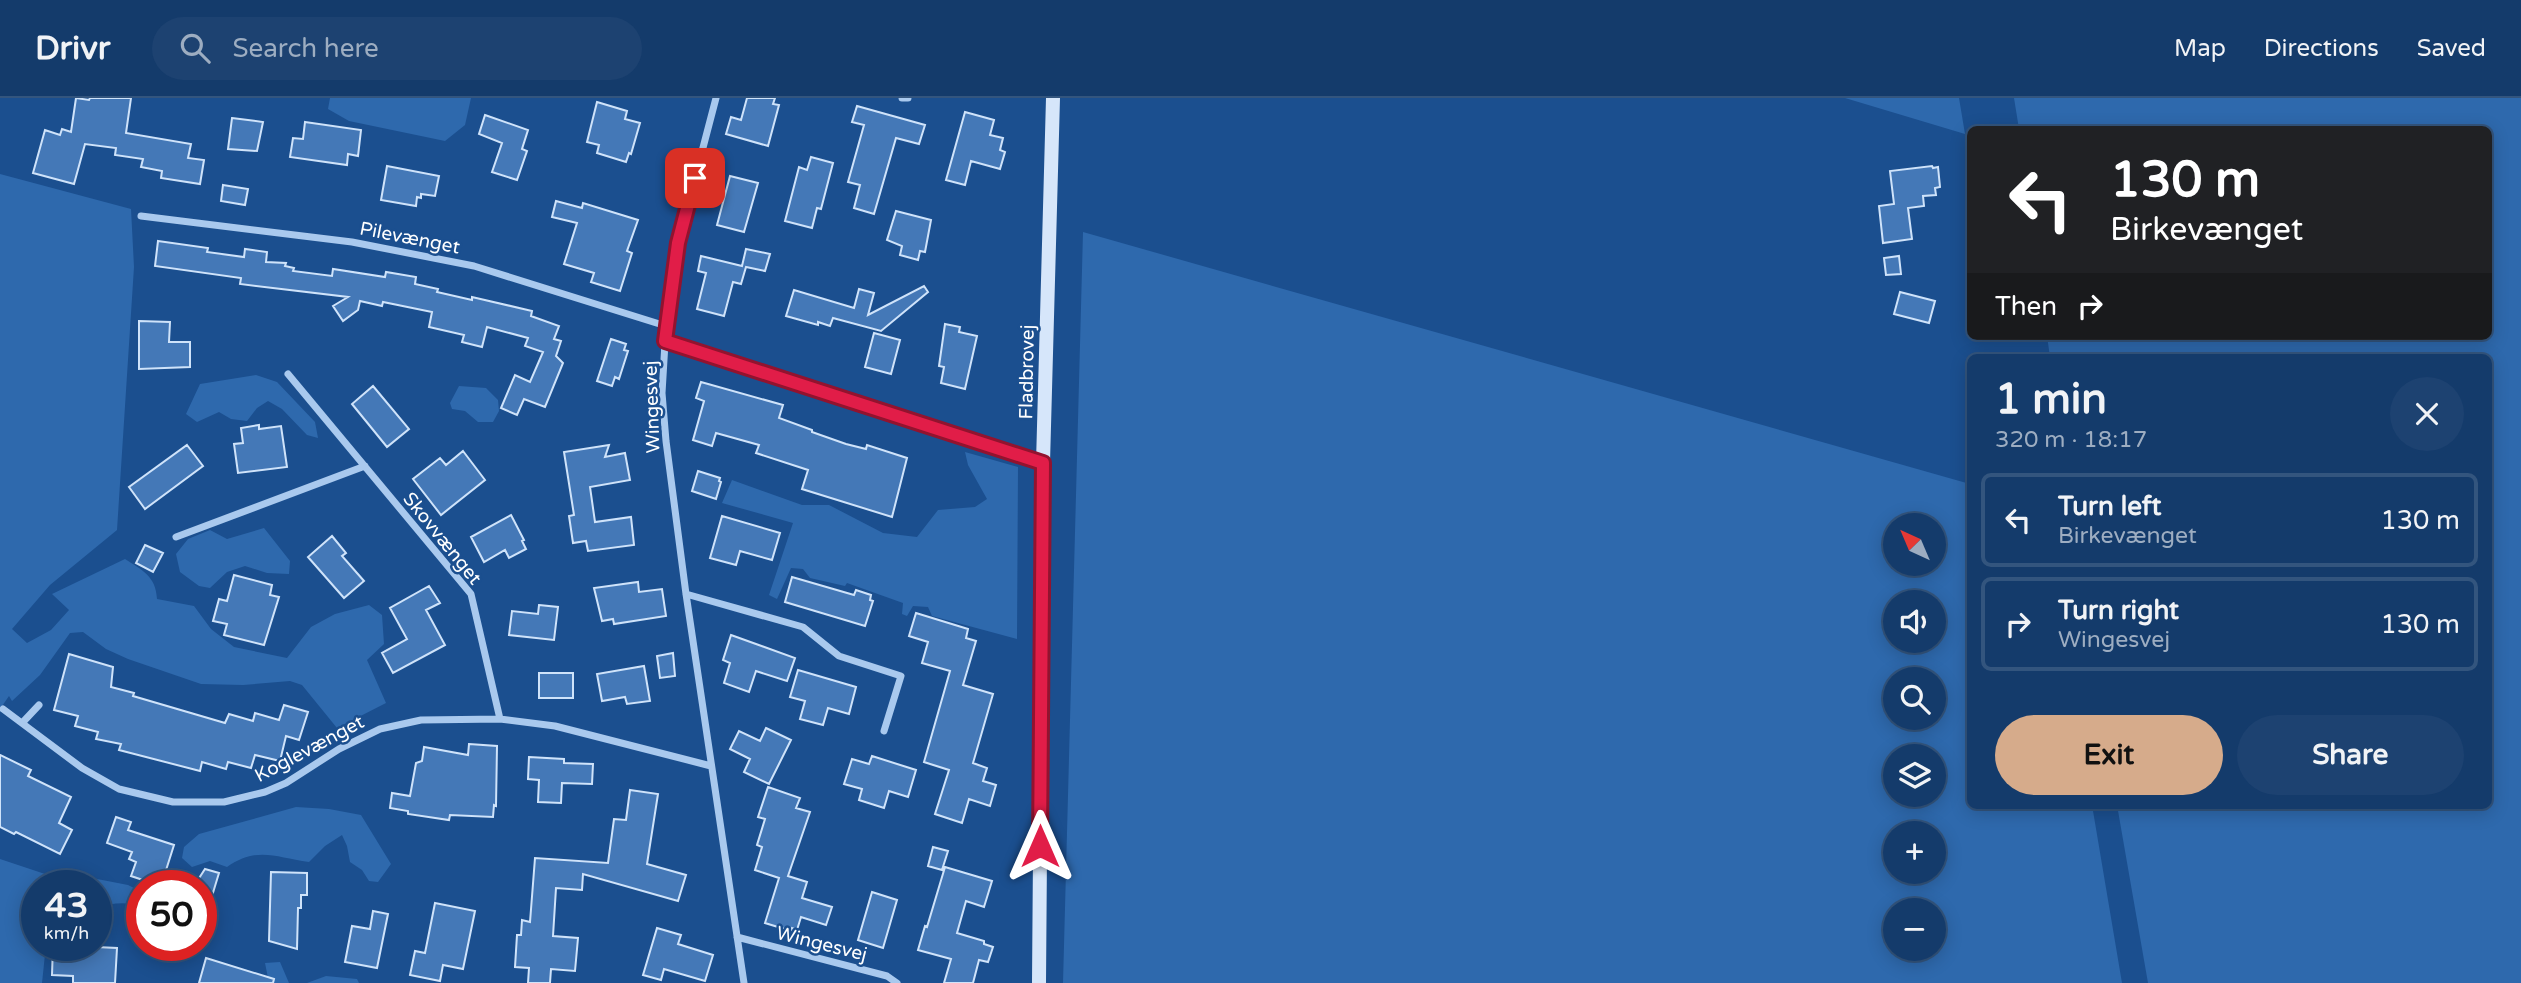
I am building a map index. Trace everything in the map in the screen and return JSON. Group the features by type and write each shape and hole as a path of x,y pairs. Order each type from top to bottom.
{"main road":[{"name":"Fladbrovej","path":"1039,983 1043,463 1053,98"}],"street":[{"name":"Wingesvej","path":"716,98 678,243 666,326 662,393 686,594 744,983"},
{"path":"902,98 908,98"},
{"name":"Pilevænget","path":"141,216 352,242 474,266 666,326"},
{"path":"665,341 1043,463"},
{"name":"Skovvænget","path":"288,374 471,594 500,719"},
{"path":"176,537 365,466"},
{"path":"686,594 803,627 839,656 901,676 884,731"},
{"path":"23,722 39,705"},
{"name":"Koglevænget","path":"3,709 82,768 119,789 173,803 224,802 265,792 286,783 339,749 380,729 421,720 500,719 555,726 711,766"},
{"name":"Wingesvej","path":"737,937 887,976 897,983"}],"shaded area":[{"path":"330,98 471,98 465,125 445,141 349,121 328,109"},
{"path":"1845,98 1959,98 1965,134"},
{"path":"2014,98 2521,98 2521,983 2148,983 2118,809 2492,809 2492,354 2050,354 2048,340 2492,340 2492,126 2019,126"},
{"path":"0,174 131,209 134,267 117,530 50,585 12,629 27,643 51,630 69,610 52,594 125,559 151,579 157,599 194,606 211,629 234,647 287,658 311,627 335,614 369,605 382,615 384,644 367,660 386,703 337,728 302,685 290,681 243,685 201,684 128,659 106,649 83,632 70,633 40,675 12,701 9,696 0,709"},
{"path":"1083,232 1967,483 1967,809 2093,809 2122,983 1063,983"},
{"path":"256,375 277,382 315,422 318,438 307,435 282,409 268,401 257,408 247,421 231,419 219,412 197,422 186,414 200,384"},
{"path":"459,386 486,388 498,400 499,411 493,422 478,422 465,411 452,409 450,403"},
{"path":"965,452 1018,467 1017,639 932,616 928,607 913,606 907,616 902,614 903,603 847,583 845,586 810,578 803,569 791,568 777,599 769,595 793,523 722,503 732,480 802,505 829,505 883,533 917,537 938,510 975,507 987,499 968,465"},
{"path":"264,528 290,561 289,574 267,573 245,566 227,572 210,588 199,586 180,572 176,554 188,539 210,530 227,539"},
{"path":"296,807 361,815 391,864 378,882 369,881 362,870 350,862 342,835 325,846 309,862 257,855 227,867 210,861 192,867 182,858 184,847 199,834"},
{"path":"0,859 33,870 21,870 21,961 44,961 42,983 0,983"},
{"path":"112,882 126,885 126,903 114,904"},
{"path":"280,962 289,983 269,983 265,963"},
{"path":"326,976 357,979 359,983 307,983"}],"building":[{"path":"76,98 131,98 126,133 191,144 188,158 204,160 200,184 161,178 162,171 141,167 143,159 115,155 116,148 85,144 74,184 33,173 45,130 60,135 62,129 71,132"},
{"path":"747,98 775,98 773,104 779,105 768,146 726,134 731,117 741,120"},
{"path":"597,102 627,111 625,119 640,123 626,162 597,153 599,145 587,142"},
{"path":"857,106 925,125 919,144 896,138 874,214 854,208 860,185 848,182 864,125 852,122"},
{"path":"965,112 994,120 990,135 1003,138 1000,150 1005,152 1000,169 971,161 965,185 946,180"},
{"path":"485,115 528,130 522,149 527,151 517,180 492,172 502,143 479,134"},
{"path":"232,118 263,122 257,151 228,149"},
{"path":"305,122 361,130 358,156 348,154 347,165 290,157 293,138 303,139"},
{"path":"811,157 833,163 821,209 817,208 812,228 785,221 799,167 807,170"},
{"path":"387,166 439,176 435,196 421,194 421,198 417,197 416,206 381,200"},
{"path":"1938,167 1940,187 1935,188 1936,195 1923,196 1924,206 1908,208 1912,239 1883,243 1879,206 1894,204 1890,171"},
{"path":"730,176 758,183 744,232 717,225"},
{"path":"223,185 248,189 245,205 221,201"},
{"path":"556,201 582,208 583,203 638,220 627,251 632,253 620,291 591,282 594,273 564,264 577,223 552,217"},
{"path":"896,211 931,220 925,252 920,251 918,260 900,255 902,246 887,240"},
{"path":"158,241 208,248 207,252 244,257 245,249 267,252 266,262 286,263 285,266 294,268 293,271 332,276 333,269 385,277 386,272 416,277 415,284 438,289 437,292 532,311 531,316 559,326 554,339 561,341 556,356 563,363 545,407 524,399 517,415 501,408 515,375 530,382 543,352 525,346 528,338 487,327 482,347 462,342 464,335 429,327 432,312 383,302 382,306 360,301 358,310 343,321 333,306 348,297 240,284 241,278 155,266"},
{"path":"746,249 770,254 765,271 746,267 741,284 733,282 724,316 697,309 706,273 698,271 701,256 742,266"},
{"path":"1899,256 1901,274 1886,275 1884,258"},
{"path":"924,286 928,292 881,331 833,318 830,326 786,316 794,290 854,308 859,289 874,293 868,315"},
{"path":"1900,292 1935,301 1929,323 1894,314"},
{"path":"139,321 170,322 169,342 190,342 190,367 139,369"},
{"path":"945,324 960,327 959,332 977,336 965,389 941,383 944,367 939,366"},
{"path":"874,333 900,340 891,374 865,367"},
{"path":"611,339 626,344 624,350 628,351 619,379 615,377 612,386 597,381"},
{"path":"701,382 783,405 779,418 812,432 846,444 866,449 867,445 907,458 892,517 802,489 808,470 756,453 759,445 716,433 712,446 693,440 704,401 696,398"},
{"path":"373,386 409,429 387,447 352,404"},
{"path":"259,425 259,429 281,426 287,467 238,473 234,444 243,443 241,428"},
{"path":"187,445 203,466 145,509 129,487"},
{"path":"609,445 605,457 625,453 630,480 590,487 595,522 631,517 634,545 588,551 586,541 573,543 569,516 574,515 564,452"},
{"path":"463,451 485,480 441,515 413,479 440,458 446,465"},
{"path":"698,471 720,478 716,499 692,491"},
{"path":"511,515 526,549 509,558 505,550 484,562 471,537"},
{"path":"722,516 780,533 772,560 740,551 736,565 710,558"},
{"path":"332,536 346,553 342,556 364,581 344,598 308,557"},
{"path":"145,545 163,553 153,572 136,563"},
{"path":"234,575 272,585 270,595 279,597 264,645 224,635 227,624 213,621 219,599 227,601"},
{"path":"792,577 854,595 856,590 871,595 870,600 873,601 865,626 785,602"},
{"path":"638,582 639,592 662,589 666,616 614,624 613,619 602,621 594,588"},
{"path":"429,586 440,603 426,610 445,645 393,673 382,653 407,639 390,608"},
{"path":"539,605 558,607 554,640 509,635 512,611 538,614"},
{"path":"916,613 968,629 966,638 976,641 963,685 993,694 973,763 987,768 983,781 996,785 990,806 969,799 962,823 935,814 949,770 924,762 950,671 922,663 928,642 909,636"},
{"path":"731,635 795,658 787,681 756,671 749,692 724,683 730,663 723,660"},
{"path":"673,653 675,676 660,678 657,656"},
{"path":"69,654 113,667 111,687 225,723 229,714 253,721 255,713 279,720 284,705 308,712 299,740 286,736 280,761 255,755 251,768 228,762 226,769 202,762 200,771 119,750 121,744 96,739 98,732 75,726 78,716 54,710"},
{"path":"644,666 650,701 627,704 625,697 602,701 597,674"},
{"path":"798,670 856,687 849,714 828,708 823,725 800,719 805,701 790,697"},
{"path":"539,673 573,673 573,698 539,698"},
{"path":"766,728 791,740 769,784 744,772 750,759 730,749 739,731 760,741"},
{"path":"469,744 497,746 496,806 494,805 493,817 450,815 449,820 408,814 408,811 390,808 392,793 410,796 416,763 422,761 424,747 468,755"},
{"path":"0,755 31,770 28,776 71,797 59,823 72,830 60,854 0,827"},
{"path":"872,756 916,770 908,797 889,791 884,808 859,800 862,789 844,784 852,759 869,764"},
{"path":"529,757 564,759 564,763 593,764 592,784 562,783 561,803 538,802 539,780 528,779"},
{"path":"768,787 800,798 796,808 810,812 788,876 807,882 802,898 832,907 826,925 801,917 797,930 792,928 791,931 765,923 779,878 755,870 762,847 757,845 765,819 758,817"},
{"path":"630,790 658,794 647,864 686,875 678,901 583,874 582,890 556,888 553,936 578,938 575,971 551,969 550,983 528,983 529,968 515,967 517,935 521,935 522,920 530,922 535,858 608,863 614,819 626,820"},
{"path":"116,817 131,822 128,830 174,845 166,870 133,870 136,862 129,859 132,852 107,843"},
{"path":"933,847 948,851 942,870 928,866"},
{"path":"945,867 992,881 984,907 966,901 957,933 984,941 984,944 993,947 988,962 979,960 973,983 944,983 951,959 918,950"},
{"path":"271,872 307,873 307,895 301,895 301,908 298,908 297,949 269,941"},
{"path":"872,892 897,900 883,948 858,940"},
{"path":"435,903 475,911 463,969 443,965 440,981 410,975 415,951 425,953"},
{"path":"373,911 388,914 377,968 345,962 352,926 370,929"},
{"path":"657,928 681,935 678,944 713,955 705,981 664,969 661,980 643,975"},
{"path":"112,948 117,948 115,983 73,983 73,976 52,975 52,961 112,961"},
{"path":"205,961 216,961 274,979 273,983 199,983"}],"route":[{"path":"695,178 678,243 665,341 1043,463 1040,846"}]}
